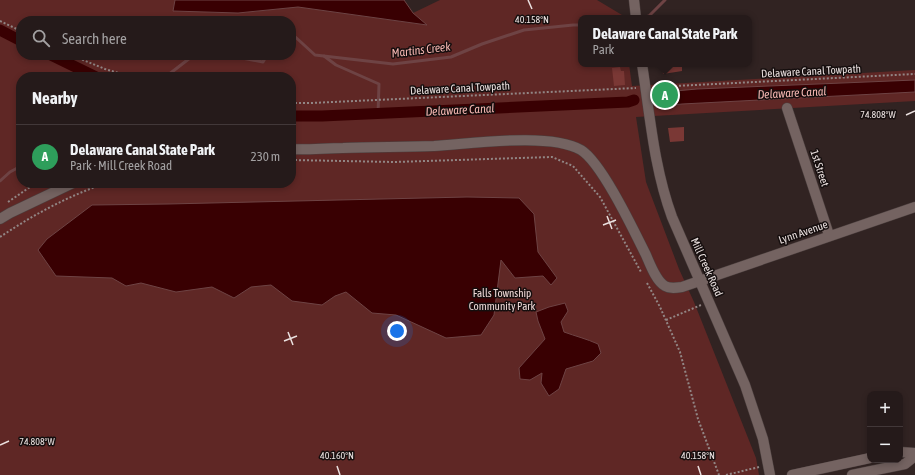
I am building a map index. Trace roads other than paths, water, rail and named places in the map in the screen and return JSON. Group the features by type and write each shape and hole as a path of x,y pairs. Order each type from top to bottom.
{"street":[{"path":"634,0 636,15"},
{"name":"Mill Creek Road","path":"642,67 656,162 661,185 672,218 746,385 759,428 769,470"},
{"name":"1st Street","path":"787,108 829,236"},
{"name":"Lynn Avenue","path":"296,149 434,146 502,141 543,141 569,145 581,150 589,156 628,220 653,271 661,283 675,289 915,206"},
{"path":"0,220 10,213 62,188"},
{"path":"903,452 915,454"},
{"path":"852,475 905,464 915,454"},
{"path":"792,475 867,459"}],"water":[{"path":"175,0 404,0 413,13 427,25 298,7 238,13 173,11"},
{"path":"915,80 915,92 664,106 661,95 664,92 697,89"},
{"path":"467,197 519,198 534,214 538,252 557,278 551,285 543,276 515,278 501,260 494,315 481,335 446,338 396,315 372,313 346,292 335,296 322,305 292,301 271,285 251,287 234,298 212,287 176,292 141,283 126,286 112,278 56,276 38,250 47,239 92,205"},
{"path":"565,303 568,311 561,322 564,332 598,344 601,353 593,361 566,369 559,389 549,396 541,383 542,373 530,380 520,379 519,368 545,339 536,312"}],"waterway":[{"name":"Martins Creek","path":"650,15 665,0"},
{"name":"Martins Creek","path":"296,38 315,55 393,64 451,57 482,44 524,30 578,25"},
{"name":"Delaware Canal","path":"0,30 16,38"},
{"path":"324,56 336,65 379,84 378,114"},
{"name":"Delaware Canal","path":"61,60 86,72"},
{"name":"Martins Creek","path":"172,72 187,60"},
{"name":"Martins Creek","path":"252,60 263,62 264,60"},
{"name":"Delaware Canal","path":"296,116 628,102 634,100"},
{"name":"Martins Creek","path":"0,181 16,169"}],"place":[{"name":"Delaware Canal State Park","path":"665,95"}],"park label":[{"name":"Falls Township Community Park","path":"502,299"}]}
